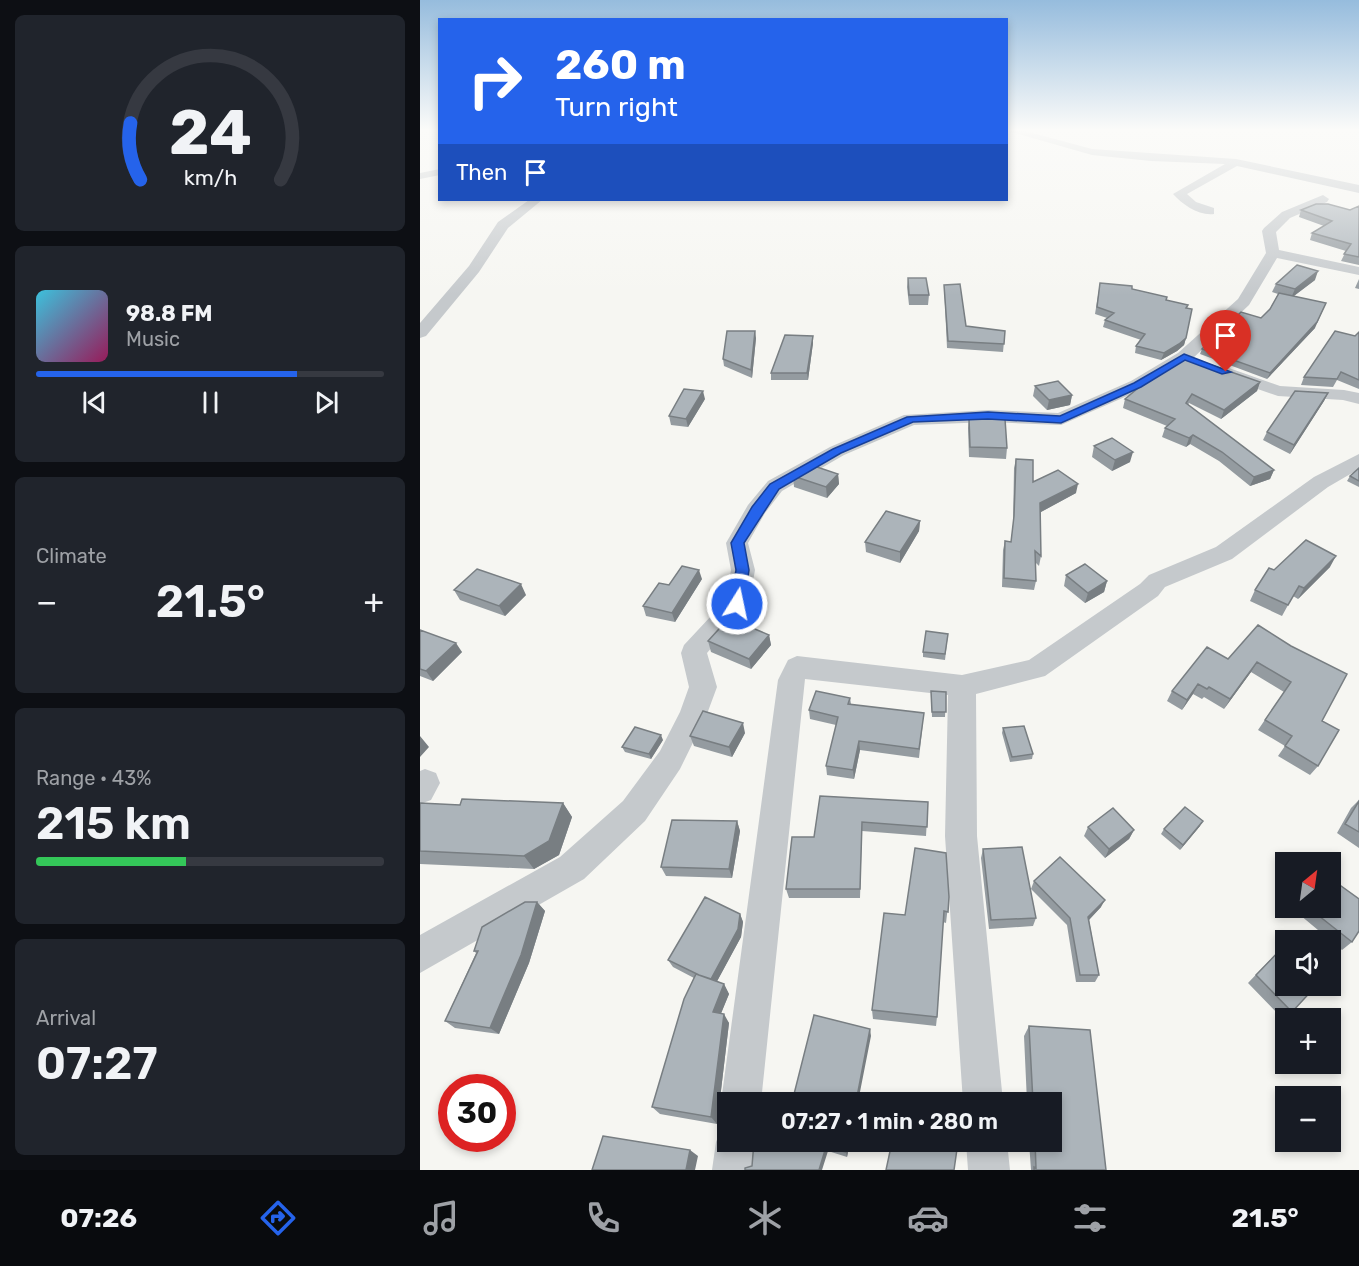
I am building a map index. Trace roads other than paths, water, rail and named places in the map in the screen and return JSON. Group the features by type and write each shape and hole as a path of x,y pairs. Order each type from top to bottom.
{"street":[{"path":"1194,186 1179,194 1192,205 1210,211"},
{"path":"1344,186 1359,189"},
{"path":"420,954 572,868 634,811 670,760 684,734 703,687 694,653 697,645 737,604 742,570 737,543 756,510 775,486 837,451 911,419 988,416 1061,420 1137,385 1202,363 1274,253 1269,231 1286,215 1323,199"},
{"path":"420,333 474,269 502,225 535,201"},
{"path":"1274,253 1359,271"},
{"path":"1202,363 1278,391 1344,395 1359,399"},
{"path":"742,1092 790,692 797,667 962,686 1036,669 1149,590 1157,581 1224,553 1321,482 1359,460"},
{"path":"962,686 962,836 982,1092"},
{"path":"733,1170 736,1152"},
{"path":"988,1152 989,1170"}]}
